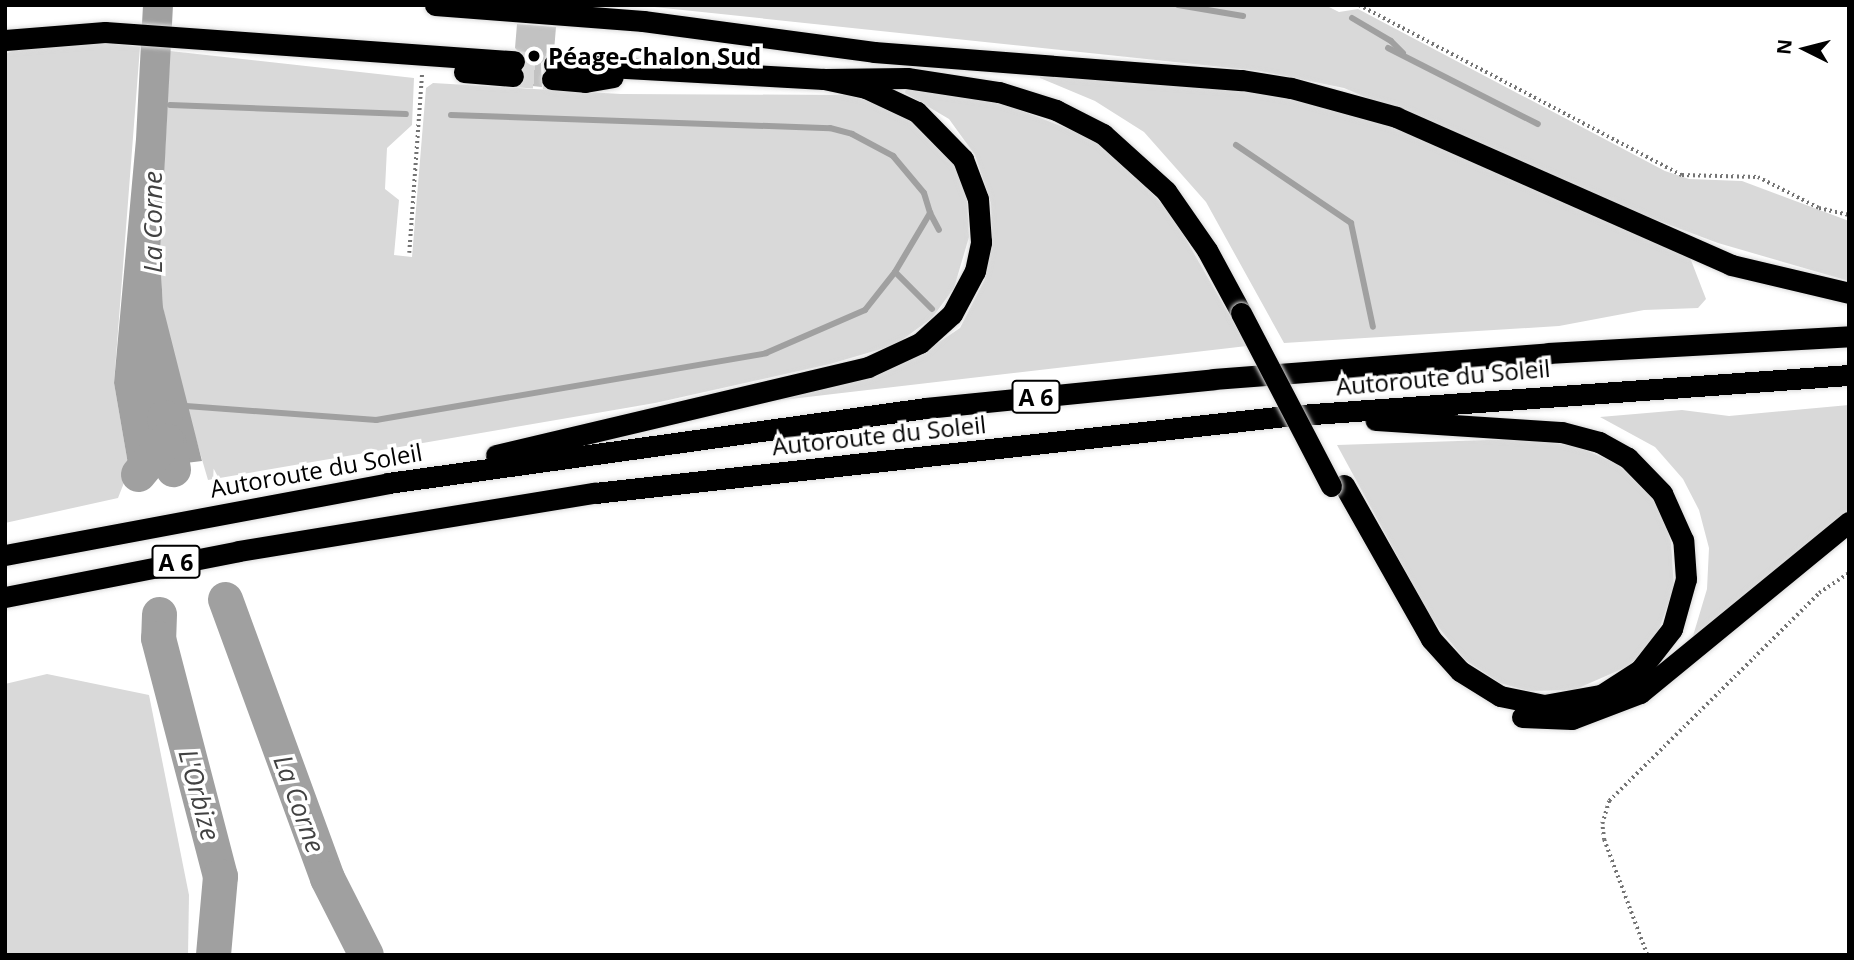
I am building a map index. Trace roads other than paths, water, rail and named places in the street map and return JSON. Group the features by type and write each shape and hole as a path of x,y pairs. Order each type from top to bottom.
{"highway":[{"path":"435,5 643,21 874,52 1242,80 1338,98 1435,133 1731,265 1849,293"},
{"path":"5,40 105,32 391,52 514,62 459,72 391,52"},
{"path":"874,52 1038,91 1108,122 1184,194 1337,486 1390,600 1428,659 1481,702 1507,713 1542,719 1587,715 1640,693 1849,522"},
{"path":"553,65 824,79 907,78 961,85 1031,101 1081,121 1119,146 1166,191 1248,313"},
{"path":"359,489 860,369 888,359 931,334 962,299 979,256 981,214 970,171 948,139 916,112 866,88 824,79"},
{"name":"Autoroute du Soleil","path":"5,555 108,533 359,489 926,408 1482,358 1849,336"},
{"name":"Autoroute du Soleil","path":"5,597 239,551 595,493 1286,416 1849,375"},
{"path":"1286,416 1537,429 1581,436 1617,451 1662,493 1683,540 1685,588 1672,629 1640,670 1601,695 1544,705 1500,696 1460,671 1430,639 1337,486"}],"water":[{"path":"143,5 173,5 160,255 163,307 202,461 129,470 114,383 136,139"}],"waterway":[{"path":"1178,5 1243,16"},
{"path":"1352,18 1391,41 1403,53"},
{"path":"1388,48 1538,124"},
{"path":"170,105 406,114"},
{"path":"451,115 830,128 852,134 893,156 924,193 930,213"},
{"path":"1236,145 1351,223 1373,327"},
{"path":"932,309 895,272 930,213 939,230"},
{"path":"186,406 376,420 766,353 865,310 895,272"},
{"name":"La Corne","path":"164,417 173,469"},
{"name":"L'Orbize","path":"138,474 166,440"},
{"name":"La Corne","path":"225,599 327,878 366,955"},
{"name":"L'Orbize","path":"159,614 158,638 220,876 213,955"}],"tunnel":[{"path":"514,61 554,64"},
{"path":"513,76 552,79"}],"place":[{"name":"Péage-Chalon Sud","path":"534,56"}]}
